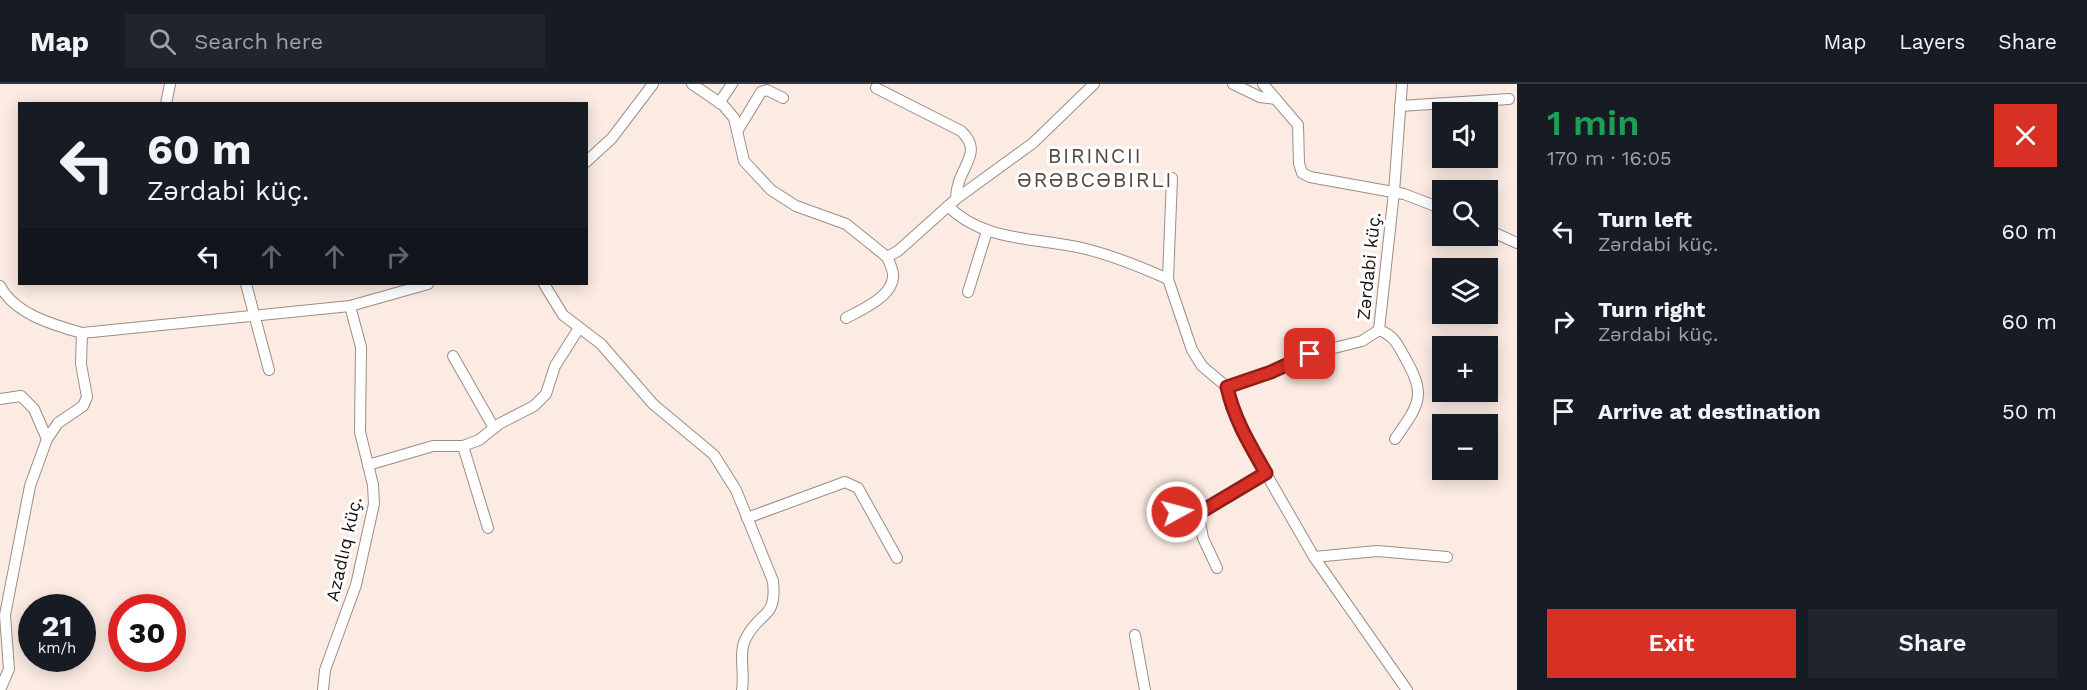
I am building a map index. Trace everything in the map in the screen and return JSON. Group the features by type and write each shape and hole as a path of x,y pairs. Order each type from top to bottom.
{"street":[{"path":"166,102 170,84"},
{"path":"588,160 612,138 652,84"},
{"path":"692,84 719,103 734,118 738,130 739,149 744,161 771,190 796,206 846,224 887,257 894,273 892,282 882,296 867,308 846,318"},
{"path":"719,103 732,84"},
{"path":"887,257 898,251 952,203 1033,143 1094,84"},
{"path":"1233,84 1260,97 1276,99"},
{"path":"1263,84 1298,124 1299,164 1302,173 1310,177 1394,192 1432,205"},
{"name":"Zərdabi küç.","path":"1227,387 1271,372 1310,354 1362,341 1379,330 1394,192 1402,84"},
{"path":"876,88 961,130 969,138 973,146 971,156 956,184 952,203 960,219 987,231 1084,249 1131,263 1168,279"},
{"path":"738,130 761,93 767,90 783,98"},
{"path":"1400,106 1509,99"},
{"path":"1172,178 1168,279 1191,350 1202,366 1227,387 1239,423 1314,557 1407,690"},
{"path":"968,292 987,231"},
{"path":"1498,234 1517,243"},
{"path":"246,285 269,370"},
{"path":"0,286 6,298 28,312 61,327 82,333 350,306 424,285"},
{"path":"545,285 563,315 601,344 653,404 714,455 735,490 773,581 774,595 772,609 745,639 742,690"},
{"name":"Azadlıq küç.","path":"323,690 325,670 356,585 374,504 360,432 361,346 350,306"},
{"path":"368,465 433,446 463,446 479,440 494,428 534,406 546,394 555,366 579,328"},
{"path":"1379,330 1393,338 1419,386 1418,398 1412,415 1395,439"},
{"path":"15,690 2,686 9,669 4,602 30,486 47,439 58,423 83,406 87,397 81,364 82,333"},
{"path":"453,356 494,428"},
{"path":"0,399 21,396 34,409 47,439"},
{"path":"463,446 488,528"},
{"path":"1157,511 1198,512 1266,473"},
{"path":"747,518 845,482 852,483 858,488 897,558"},
{"path":"1198,512 1200,530 1217,568"},
{"path":"1314,557 1377,551 1448,557"},
{"path":"1135,635 1145,690"}],"district":[{"name":"BIRINCII ƏRƏBCƏBIRLI","path":"1095,168"}],"route":[{"path":"1177,512 1204,510 1266,473 1242,432 1231,407 1227,387 1271,372 1310,354"}]}
